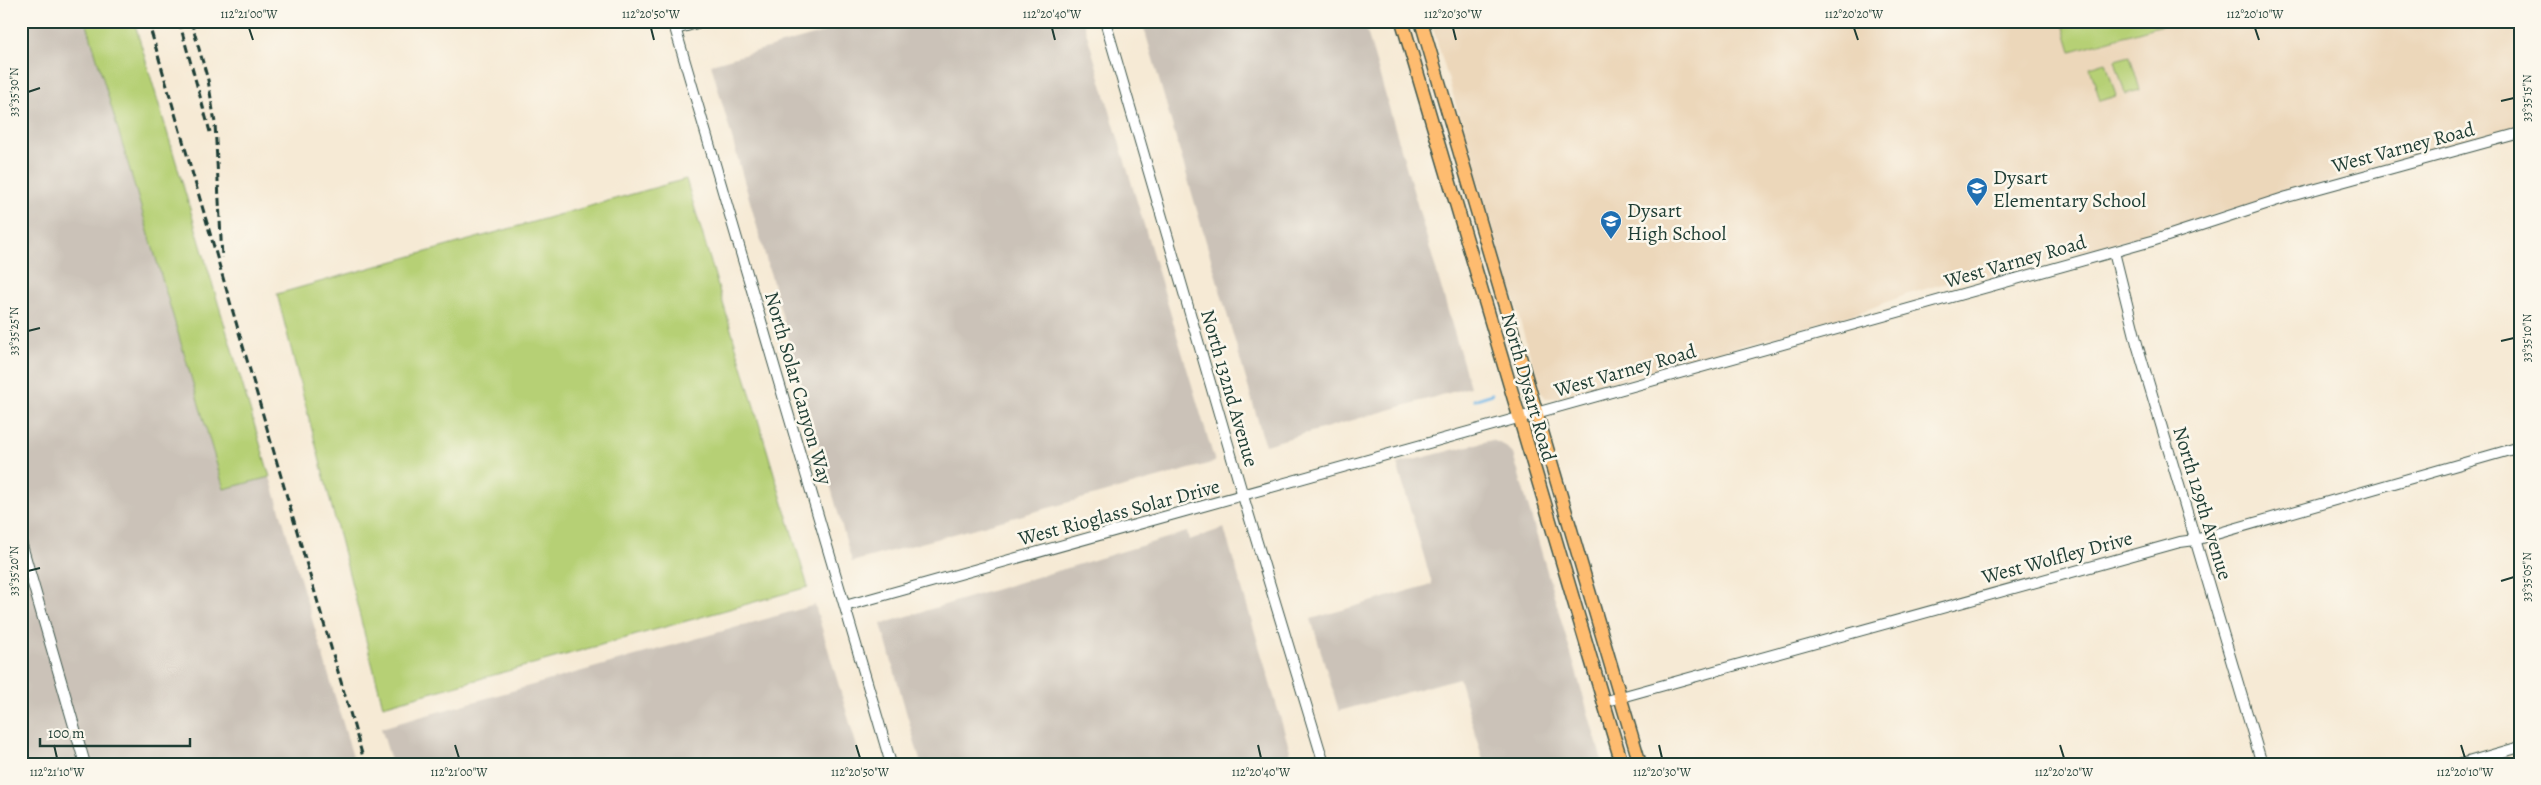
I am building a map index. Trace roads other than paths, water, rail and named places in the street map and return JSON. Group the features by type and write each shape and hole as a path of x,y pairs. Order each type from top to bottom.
{"main road":[{"name":"North Dysart Road","path":"1402,21 1518,419 1622,764"},
{"name":"North Dysart Road","path":"1422,21 1535,413 1640,764"}],"street":[{"path":"675,25 704,21"},
{"name":"North 132nd Avenue","path":"1105,21 1243,496 1324,764"},
{"name":"North Solar Canyon Way","path":"675,25 891,764"},
{"name":"West Varney Road","path":"1518,419 2114,252 2287,197 2520,133"},
{"name":"North 129th Avenue","path":"2114,252 2137,344 2262,764"},
{"name":"West Rioglass Solar Drive","path":"844,606 1518,419"},
{"name":"West Wolfley Drive","path":"1603,702 2180,542 2195,540 2520,447"},
{"path":"21,542 85,764"},
{"path":"2461,764 2520,748"}],"waterway":[{"path":"1474,400 1492,394"}],"railway":[{"path":"148,21 365,764"},
{"path":"179,21 210,132"},
{"path":"191,21 208,80 215,123 222,258"}],"place":[{"name":"Dysart Elementary School","path":"1977,207"},
{"name":"Dysart High School","path":"1611,240"}]}
